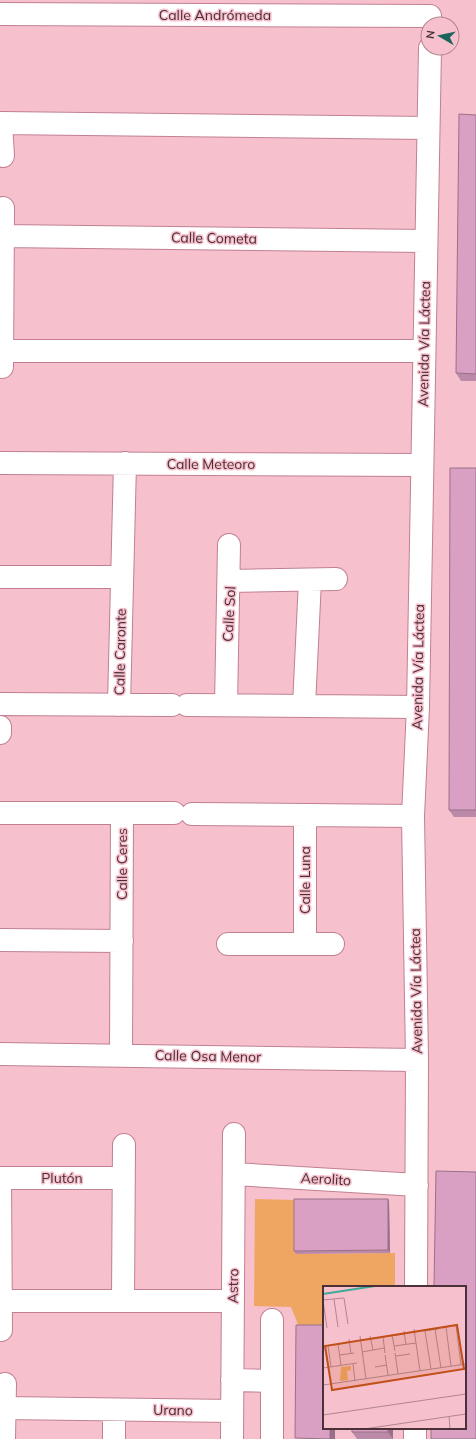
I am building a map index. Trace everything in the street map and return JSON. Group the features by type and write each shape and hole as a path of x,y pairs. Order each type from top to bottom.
{"street":[{"name":"Calle Andrómeda","path":"0,14 430,13"},
{"name":"Avenida Vía Láctea","path":"416,1286 417,1060 413,816 418,706 430,56"},
{"path":"3,156 1,122 428,128"},
{"path":"3,208 2,359 424,351"},
{"name":"Calle Cometa","path":"3,236 426,241"},
{"name":"Calle Meteoro","path":"0,463 422,465"},
{"name":"Calle Caronte","path":"0,704 119,705 125,463"},
{"path":"229,545 229,580"},
{"path":"0,576 122,577"},
{"name":"Calle Sol","path":"226,705 229,580 336,579"},
{"path":"304,706 310,580"},
{"path":"119,705 418,706"},
{"path":"0,727 0,733"},
{"name":"Calle Ceres","path":"0,813 122,814 121,1055"},
{"path":"122,814 183,813 305,816 413,816"},
{"name":"Calle Luna","path":"305,816 305,944"},
{"path":"0,940 122,941"},
{"path":"228,944 333,944"},
{"name":"Calle Osa Menor","path":"0,1054 417,1060"},
{"name":"Astro","path":"232,1439 232,1301 235,1174 234,1134"},
{"path":"123,1301 124,1145"},
{"name":"Aerolito","path":"235,1174 417,1185"},
{"name":"Plutón","path":"1,1330 0,1178 123,1178"},
{"path":"2,1301 232,1301"},
{"path":"272,1320 272,1439"},
{"path":"232,1380 272,1381"},
{"path":"4,1439 5,1384"},
{"name":"Urano","path":"5,1408 232,1411"},
{"path":"114,1410 114,1439"}],"shaded area":[{"path":"255,1199 295,1200 296,1254 395,1253 395,1286 323,1286 323,1333 301,1332 291,1307 254,1306"}],"building":[{"path":"459,114 476,115 476,374 456,373"},
{"path":"450,468 476,468 476,810 449,810"},
{"path":"436,1171 476,1172 476,1439 431,1439 431,1429 466,1429 466,1286 434,1286"},
{"path":"294,1199 388,1199 388,1250 294,1251"},
{"path":"296,1325 323,1325 323,1429 330,1429 330,1439 295,1438"},
{"path":"352,1429 388,1429 388,1432 352,1432"}]}
